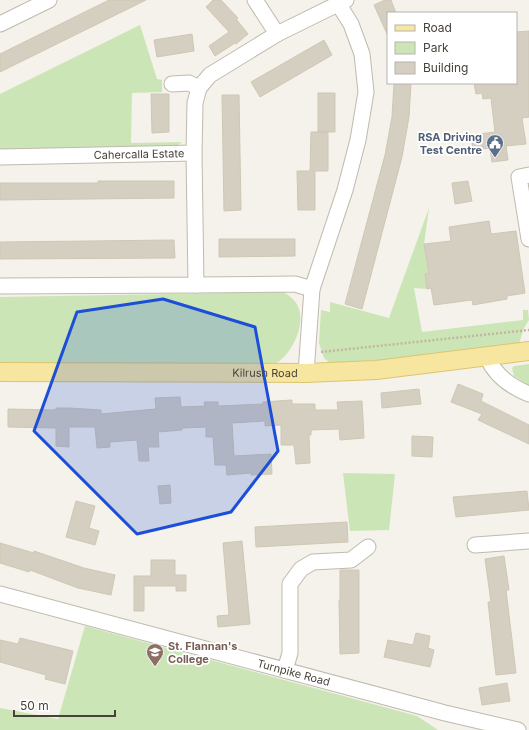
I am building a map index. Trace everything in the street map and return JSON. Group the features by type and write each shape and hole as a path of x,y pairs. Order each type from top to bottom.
{"main road":[{"name":"Kilrush Road","path":"0,372 306,373 376,370 529,351"}],"street":[{"path":"0,24 49,0"},
{"path":"255,0 277,34"},
{"path":"194,153 195,103 199,88 210,75 277,34 343,2 362,54 366,92 358,140 345,190 312,289 306,373"},
{"path":"172,84 189,83 199,88"},
{"name":"Cahercalla Estate","path":"0,158 194,153 196,285"},
{"path":"529,175 519,177 529,239"},
{"path":"0,286 295,284 312,289"},
{"path":"487,357 492,368 506,381 529,394"},
{"path":"475,545 529,541"},
{"path":"285,670 290,653 290,584 301,569 313,562 351,560 368,547"},
{"name":"Turnpike Road","path":"0,594 446,713 518,730"}],"path":[{"path":"307,354 529,330"}],"highlighted area":[{"path":"163,299 255,327 278,451 231,512 137,534 34,431 77,312"}],"green space":[{"path":"140,25 157,79 162,80 162,92 132,93 131,143 182,142 176,147 0,150 0,94"},
{"path":"429,208 424,244 429,273 425,274 427,289 414,288 422,332 523,320 523,310 528,310 529,320 524,328 519,344 331,364 324,358 319,343 321,310 330,312 330,302 389,318"},
{"path":"283,292 292,298 297,304 300,314 299,329 297,337 288,352 283,358 271,365 0,364 0,297"},
{"path":"529,364 529,386 514,376 512,368 514,366"},
{"path":"343,473 395,474 389,530 350,531"},
{"name":"St. Flannan's College","path":"85,626 417,716 438,730 0,730 0,708 58,719"}],"building":[{"path":"109,0 146,0 0,72 0,54"},
{"path":"213,0 221,0 238,18 236,19 248,34 236,44 235,43 215,56 209,46 229,32 206,7"},
{"path":"385,0 391,0 396,12 387,12 387,34 374,5"},
{"path":"529,31 529,117 522,118 526,144 506,146 508,160 492,162 490,148 473,150 471,135 495,132 491,98 483,99 482,93 476,94 474,84 517,84 517,32"},
{"path":"192,34 194,51 157,57 154,40"},
{"path":"324,40 332,55 260,97 251,82"},
{"path":"394,84 411,84 409,117 402,157 362,309 345,304 385,155 392,117"},
{"path":"318,93 335,93 335,132 318,132"},
{"path":"151,94 169,94 169,132 152,133"},
{"path":"222,95 239,95 241,210 224,211"},
{"path":"311,132 328,132 328,171 315,171 315,210 298,210 297,171 310,171"},
{"path":"98,181 174,181 174,198 0,200 0,183 98,183"},
{"path":"468,181 472,201 455,204 452,183"},
{"path":"489,221 491,234 516,231 525,293 507,296 507,299 473,305 472,300 434,305 431,288 427,289 425,274 429,273 424,244 451,241 449,227"},
{"path":"219,239 295,239 295,256 219,257"},
{"path":"174,240 175,258 0,259 0,242"},
{"path":"458,384 483,394 481,401 529,425 529,444 478,420 482,414 451,402"},
{"path":"419,389 421,404 382,408 381,393"},
{"path":"180,397 181,407 205,406 204,402 218,402 218,406 263,404 263,402 292,400 292,404 315,404 315,410 338,410 337,402 362,401 364,438 340,440 339,429 311,430 311,435 309,435 310,463 296,464 294,445 281,445 281,425 265,426 265,421 232,423 234,456 271,454 272,474 251,475 251,473 227,475 226,465 215,465 213,437 206,437 206,427 182,428 182,430 158,432 159,447 148,447 149,461 139,461 137,440 110,442 110,447 97,448 95,427 69,427 69,447 56,446 56,428 8,427 8,409 56,410 56,408 69,408 101,410 101,414 156,409 155,398"},
{"path":"412,436 433,437 432,457 412,456"},
{"path":"170,485 171,503 160,504 158,486"},
{"path":"527,491 529,510 456,517 453,497"},
{"path":"76,501 95,506 89,528 99,531 95,545 66,537"},
{"path":"347,522 348,542 256,547 255,527"},
{"path":"242,541 250,624 218,627 217,616 229,615 223,543"},
{"path":"0,543 34,553 34,551 84,568 115,575 111,595 78,588 30,570 29,572 0,563"},
{"path":"504,556 509,590 506,590 516,673 496,675 488,602 491,602 485,559"},
{"path":"151,560 175,560 175,575 186,575 186,591 176,591 176,586 144,586 144,611 134,611 134,576 151,576"},
{"path":"340,570 359,570 359,653 340,654"},
{"path":"416,633 430,636 428,648 434,650 430,667 384,657 388,640 413,645"},
{"path":"20,638 73,651 65,684 45,679 46,675 0,662 0,640 18,644"},
{"path":"507,683 510,701 482,705 479,688"}],"place":[{"name":"RSA Driving Test Centre","path":"495,158"},
{"name":"St. Flannan's College","path":"155,667"}]}
